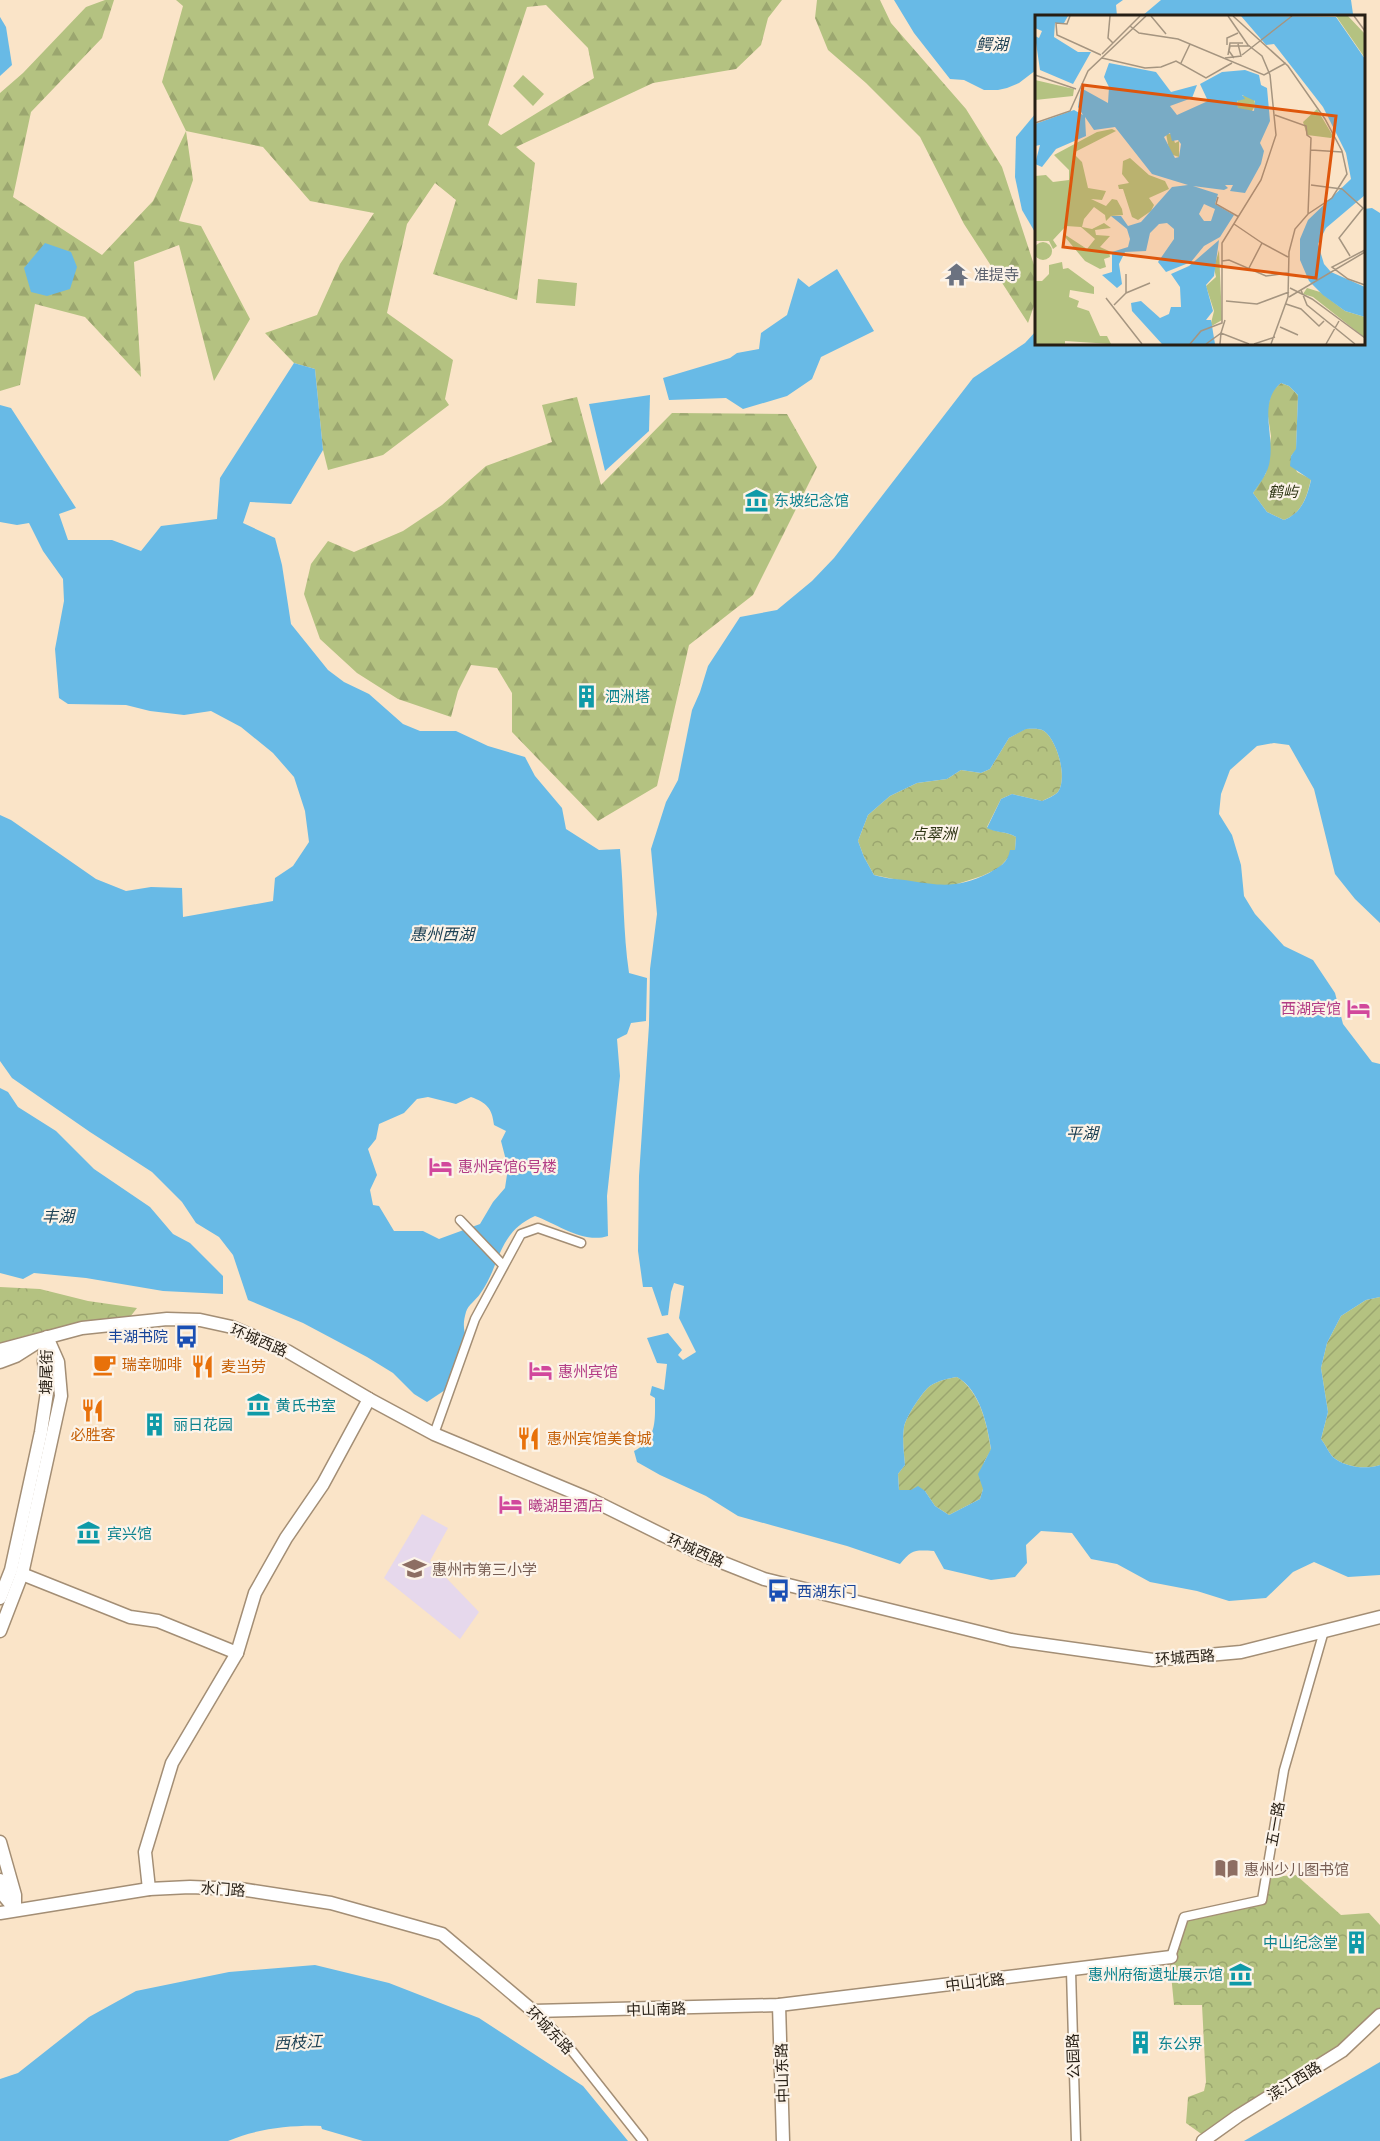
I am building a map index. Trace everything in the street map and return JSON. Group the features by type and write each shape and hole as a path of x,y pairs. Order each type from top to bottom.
{"street":[{"path":"460,1220 503,1265"},
{"path":"434,1434 475,1319 521,1234 538,1228 581,1243"},
{"name":"环城西路","path":"0,1350 82,1328 167,1319 200,1320 232,1327 287,1352 434,1434 592,1500 701,1554 764,1579 1011,1640 1153,1660 1241,1652 1380,1617"},
{"name":"环城西路","path":"0,1362 16,1356 47,1337"},
{"name":"塘尾街","path":"0,1631 22,1575 61,1396 58,1362 47,1337"},
{"name":"塘尾街","path":"0,1598 11,1570 41,1432 47,1392 44,1361 47,1337"},
{"path":"149,1889 145,1852 172,1762 237,1653 255,1593 286,1538 323,1484 369,1399"},
{"path":"22,1575 130,1617 158,1621 237,1653"},
{"name":"五一路","path":"1171,1957 1184,1917 1262,1900 1284,1770 1324,1631"},
{"path":"0,1842 15,1895 15,1909"},
{"path":"0,1880 4,1896 15,1909"},
{"name":"水门路","path":"0,1913 149,1889 190,1887 240,1889 331,1903 442,1934"},
{"name":"环城东路","path":"442,1934 561,2037 644,2141"},
{"name":"中山北路","path":"779,2006 1171,1957"},
{"name":"公园路","path":"1071,1971 1076,2141"},
{"name":"中山南路","path":"533,2011 779,2006"},
{"name":"中山东路","path":"779,2006 783,2141"},
{"name":"滨江西路","path":"1203,2141 1238,2116 1342,2051 1380,2015"}],"shaded area":[{"name":"惠州市第三小学","path":"422,1514 448,1528 430,1561 479,1612 460,1639 384,1578"}],"green space":[{"path":"105,0 114,0 102,38 31,112 13,197 102,255 153,201 186,131 193,180 179,221 201,226 250,319 214,381 179,245 134,262 141,377 85,317 35,304 20,385 0,391 0,93 23,73 86,7"},
{"path":"176,0 782,0 768,18 761,45 736,69 653,83 516,147 535,163 517,300 433,274 456,200 435,183 407,224 387,313 453,360 445,399 449,405 383,455 328,470 323,450 315,369 294,363 265,333 317,315 340,264 374,213 310,201 263,147 186,131 162,82 183,6","holes":["546,5 588,48 594,78 501,135 488,125 527,7"]},
{"path":"817,0 880,0 891,23 966,109 1002,167 1035,268 1035,303 1028,323 964,224 920,137 866,83 828,50 815,18"},
{"path":"523,75 544,94 533,106 513,86"},
{"path":"538,279 577,283 575,306 536,303"},
{"name":"鹤屿","path":"1281,383 1289,386 1298,395 1296,450 1291,456 1297,472 1311,479 1303,504 1284,520 1267,512 1253,493 1266,473 1271,436 1267,410 1272,391"},
{"path":"577,397 601,485 672,413 787,414 817,467 753,595 689,645 657,786 598,821 512,732 512,693 497,668 471,665 458,691 451,717 398,699 357,673 320,639 304,594 311,564 328,541 354,552 403,531 442,505 486,466 552,442 542,405"},
{"name":"点翠洲","path":"1025,729 1044,731 1053,742 1060,760 1061,786 1058,792 1042,801 1012,794 1001,799 987,827 1016,837 1015,850 999,868 954,885 928,886 874,875 858,841 868,815 890,796 917,783 947,779 961,770 981,773 990,769 1009,738"},
{"path":"0,1287 40,1289 88,1301 137,1308 130,1317 32,1334 0,1343"},
{"path":"1380,1297 1380,1465 1355,1466 1337,1460 1321,1439 1328,1412 1321,1368 1327,1343 1341,1316 1366,1300"},
{"path":"957,1377 965,1383 977,1399 985,1419 991,1450 984,1462 983,1489 980,1499 949,1515 935,1506 925,1491 899,1490 898,1474 905,1465 904,1427 915,1405 930,1386"},
{"path":"1296,1875 1341,1915 1369,1913 1380,1925 1380,2011 1341,2049 1207,2138 1186,2123 1188,2097 1204,2091 1206,2082 1202,2005 1174,2005 1170,1964 1175,1962 1187,1919 1264,1901 1269,1877"}],"water":[{"name":"鳄湖","path":"894,0 1123,0 1116,5 1117,15 1035,15 1035,71 1019,83 998,90 984,90 964,80 950,79 914,33"},
{"path":"1161,0 1351,0 1353,15 1143,15"},
{"path":"0,17 6,27 12,65 0,76"},
{"path":"1035,114 1035,232 1022,210 1015,177 1016,137"},
{"name":"平湖","path":"1372,208 1380,213 1380,923 1355,899 1335,874 1314,789 1289,745 1274,743 1257,746 1230,770 1221,794 1219,814 1232,835 1241,865 1244,896 1255,914 1284,946 1313,960 1335,993 1343,1024 1372,1062 1380,1064 1380,1297 1366,1300 1341,1316 1327,1343 1321,1368 1328,1412 1321,1439 1332,1456 1342,1463 1362,1467 1380,1465 1380,1575 1348,1577 1314,1562 1293,1572 1266,1598 1229,1601 1197,1591 1150,1582 1117,1564 1091,1559 1072,1533 1041,1531 1026,1545 1027,1563 1015,1577 991,1580 944,1569 934,1551 914,1552 900,1564 847,1546 738,1516 706,1496 637,1462 634,1451 647,1441 653,1429 655,1398 650,1395 652,1386 664,1390 667,1364 657,1363 647,1338 668,1333 682,1350 678,1355 683,1360 696,1352 679,1318 684,1286 674,1283 668,1315 662,1316 652,1287 643,1287 638,1251 639,1176 649,1025 650,969 657,914 651,849 666,802 678,780 692,710 708,666 740,617 777,610 812,581 834,558 973,378 1025,343 1035,332 1035,345 1365,345 1365,209","holes":["1281,383 1289,386 1298,395 1296,449 1291,456 1290,466 1311,480 1299,509 1284,520 1267,512 1253,493 1264,477 1269,464 1271,449 1268,409 1270,399","1026,729 1044,731 1053,742 1060,760 1061,786 1058,792 1042,801 1012,794 1001,799 987,828 1016,837 1015,850 1010,850 1002,864 978,878 950,884 932,884 874,875 858,841 868,815 890,796 917,783 947,779 961,770 981,773 990,769 1009,738","957,1377 965,1383 977,1399 985,1419 991,1449 978,1474 983,1489 980,1499 949,1515 935,1506 925,1491 918,1486 911,1490 899,1490 898,1474 905,1465 903,1432 911,1411 930,1386"]},
{"path":"45,243 71,252 77,267 70,289 47,296 31,292 24,268"},
{"path":"837,269 874,331 821,357 812,379 787,396 743,409 726,398 669,400 663,378 730,358 737,353 759,349 761,333 787,315 798,278 809,287"},
{"name":"惠州西湖","path":"294,363 315,369 323,450 291,504 250,502 243,523 275,538 282,565 291,624 328,670 344,682 369,694 403,724 420,731 456,731 488,746 525,757 535,776 562,808 566,829 599,850 620,849 629,973 647,978 646,1021 631,1023 627,1034 617,1039 620,1076 607,1196 608,1236 599,1238 580,1235 535,1216 513,1231 501,1250 487,1283 467,1309 464,1326 467,1339 445,1390 427,1402 414,1394 393,1373 367,1357 303,1323 248,1300 233,1255 219,1237 196,1223 182,1202 152,1172 12,1078 0,1061 0,815 11,820 96,879 126,891 151,887 182,888 183,917 273,901 275,878 293,866 309,842 305,811 294,777 273,753 241,727 211,711 184,715 150,711 126,705 68,704 59,698 55,649 64,601 63,579 43,551 29,523 17,525 0,522 0,405 11,408 76,508 59,514 68,540 112,540 141,551 161,526 217,519 220,478","holes":["428,1097 456,1104 471,1097 481,1102 490,1110 494,1125 506,1131 501,1141 508,1168 505,1188 493,1202 480,1224 439,1239 423,1231 394,1231 379,1206 373,1205 370,1190 377,1175 368,1149 376,1139 379,1124 404,1113 417,1099"]},
{"path":"650,395 649,431 605,471 589,404"},
{"name":"丰湖","path":"0,1088 8,1092 18,1107 56,1131 94,1169 150,1207 173,1234 190,1243 223,1276 223,1294 163,1291 86,1278 34,1273 23,1279 0,1273"},
{"name":"西枝江","path":"315,1965 389,1983 479,2018 583,2086 628,2141 363,2141 322,2129 321,2126 309,2126 261,2131 228,2141 0,2141 0,2079 18,2073 89,2017 136,1991 229,1972"},
{"path":"1380,2062 1380,2141 1244,2141"}],"place":[{"name":"准提寺","path":"956,274"},
{"name":"东坡纪念馆","path":"756,500"},
{"name":"泗洲塔","path":"587,696"},
{"name":"西湖宾馆","path":"1359,1008"},
{"name":"惠州宾馆6号楼","path":"440,1166"},
{"name":"丰湖书院","path":"186,1336"},
{"name":"瑞幸咖啡","path":"104,1364"},
{"name":"麦当劳","path":"203,1366"},
{"name":"惠州宾馆","path":"540,1371"},
{"name":"黄氏书室","path":"258,1405"},
{"name":"必胜客","path":"93,1410"},
{"name":"丽日花园","path":"155,1424"},
{"name":"惠州宾馆美食城","path":"529,1438"},
{"name":"曦湖里酒店","path":"510,1505"},
{"name":"宾兴馆","path":"89,1533"},
{"name":"惠州市第三小学","path":"414,1569"},
{"name":"西湖东门","path":"779,1591"},
{"name":"惠州少儿图书馆","path":"1226,1869"},
{"name":"中山纪念堂","path":"1356,1942"},
{"name":"惠州府衙遗址展示馆","path":"1241,1974"},
{"name":"东公界","path":"1140,2043"}]}
